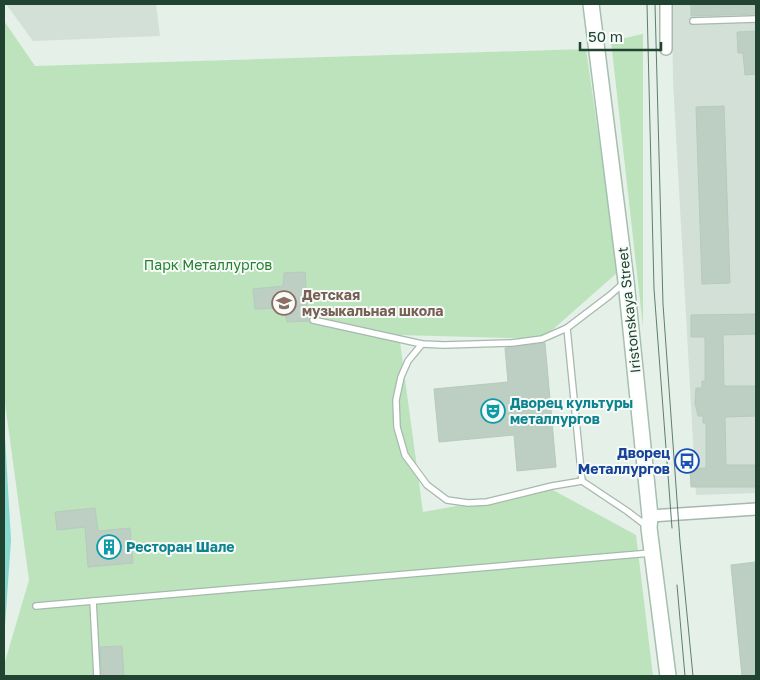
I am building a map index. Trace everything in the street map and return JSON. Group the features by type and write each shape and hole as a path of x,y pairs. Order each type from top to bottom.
{"main road":[{"name":"Iristonskaya Street","path":"591,4 626,281 653,553 668,676"}],"street":[{"path":"666,4 666,49"},
{"path":"650,522 756,509"}],"lane":[{"path":"693,21 756,19"},
{"path":"313,320 422,344 512,343 542,339 567,328 626,281"},
{"path":"567,328 582,481"},
{"path":"422,344 408,362 401,377 396,400 397,427 405,455 427,484 447,500 468,503 487,502 552,486 582,481 627,511 650,522"},
{"path":"36,606 653,553"},
{"path":"93,601 98,676"}],"shaded area":[{"path":"6,4 156,4 160,36 33,41"},
{"path":"672,4 756,4 756,493 696,495 673,81"}],"green space":[{"name":"Парк Металлургов","path":"4,21 35,66 586,49 618,272 542,339 399,335 423,512 551,489 636,535 653,676 4,676 4,665 29,580 4,396"},
{"path":"643,34 643,327 611,41"}],"water":[{"path":"4,419 11,540 4,640"}],"building":[{"path":"691,4 756,4 756,14 691,16"},
{"path":"756,31 756,74 745,75 743,53 738,53 737,32"},
{"path":"724,106 730,283 702,284 696,107"},
{"path":"305,272 308,321 287,322 284,308 255,309 253,289 283,286 284,273"},
{"path":"756,314 756,334 723,335 724,386 756,386 756,416 725,417 726,465 756,465 756,487 691,487 690,469 706,468 706,423 703,423 703,416 698,416 695,403 696,388 702,388 702,381 705,381 705,337 691,337 691,315"},
{"name":"Дворец культуры металлургов","path":"545,343 556,467 517,471 514,435 439,442 434,389 508,382 505,348"},
{"name":"Ресторан Шале","path":"95,508 98,531 130,528 133,563 88,567 85,527 57,530 55,512"},
{"path":"756,562 756,676 742,676 731,565"},
{"path":"122,646 124,676 102,676 100,647"}],"tram line":[{"path":"647,4 654,289 672,528"},
{"path":"655,4 663,304 680,542 693,676"},
{"path":"677,585 685,676"}],"place":[{"name":"Детская музыкальная школа","path":"284,303"},
{"name":"Дворец культуры металлургов","path":"493,411"},
{"name":"Дворец Металлургов","path":"687,461"},
{"name":"Ресторан Шале","path":"109,547"}]}
